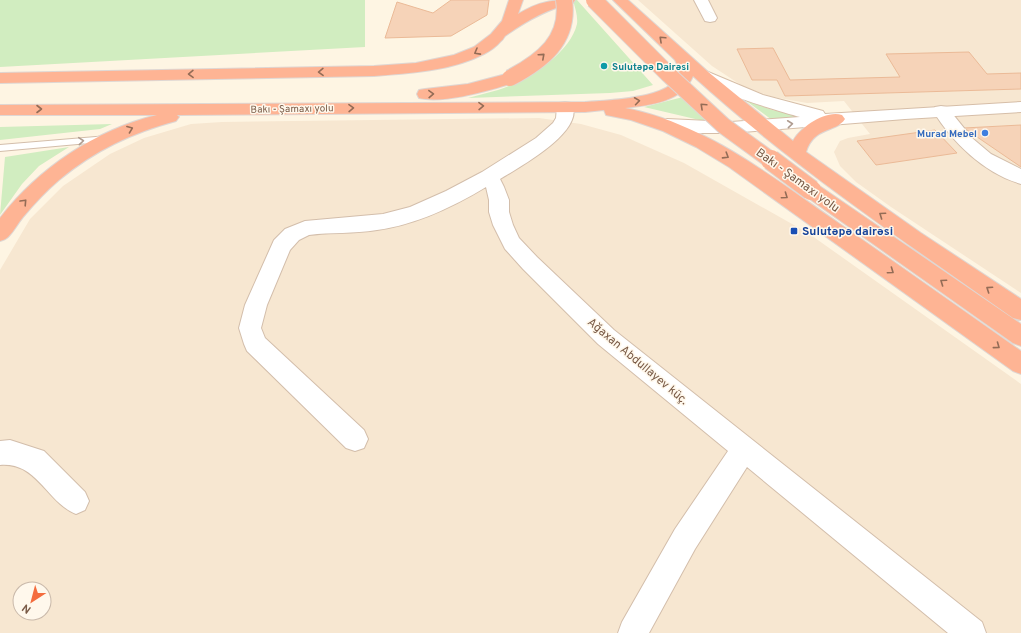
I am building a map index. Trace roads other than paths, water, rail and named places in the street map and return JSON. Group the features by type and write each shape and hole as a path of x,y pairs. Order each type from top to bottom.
{"highway":[{"path":"497,37 507,22 516,0"},
{"path":"0,97 422,94 470,89 510,78 536,62 550,49 564,28 566,20 566,7 564,0"},
{"path":"0,78 406,69 450,62 470,55 485,47 516,21 532,12 545,6 568,0"},
{"path":"594,0 619,7 642,21"},
{"name":"Bakı - Şamaxı yolu","path":"594,0 724,126 811,190 1021,336"},
{"name":"Bakı - Şamaxı yolu","path":"620,0 679,55 796,154 914,238 1021,310"},
{"path":"575,107 642,101 652,99 674,90 685,78 687,70 679,55"},
{"name":"Bakı - Şamaxı yolu","path":"0,110 575,107 625,113 667,125 704,143 753,173 1021,364"},
{"path":"0,233 11,217 45,182 108,139 130,129 160,119 211,109"},
{"path":"753,173 744,159 746,148 751,144 760,141 769,142 796,154 798,145 804,136 820,125 836,119"}],"street":[{"path":"700,0 710,18"},
{"path":"701,74 723,86 757,100 806,114 836,119"},
{"path":"355,439 256,344 250,328 256,305 281,246 287,237 297,231 309,227 361,224 389,220 429,208 460,194 545,142 559,129 564,120 575,107"},
{"path":"667,125 717,129 763,127 836,119 1021,107"},
{"path":"941,111 966,142 980,154 1021,177"},
{"name":"Ağaxan Abdullayev küç.","path":"489,177 499,200 503,226 512,243 530,263 606,337 971,633"},
{"path":"633,633 685,539 744,449"},
{"path":"0,453 10,452 36,460 76,501"}],"lane":[{"path":"0,148 108,139"}],"place":[{"name":"Sulutəpə Dairəsi","path":"604,66"},
{"name":"Murad Mebel","path":"985,133"},
{"name":"Sulutəpə dairəsi","path":"794,231"}]}
